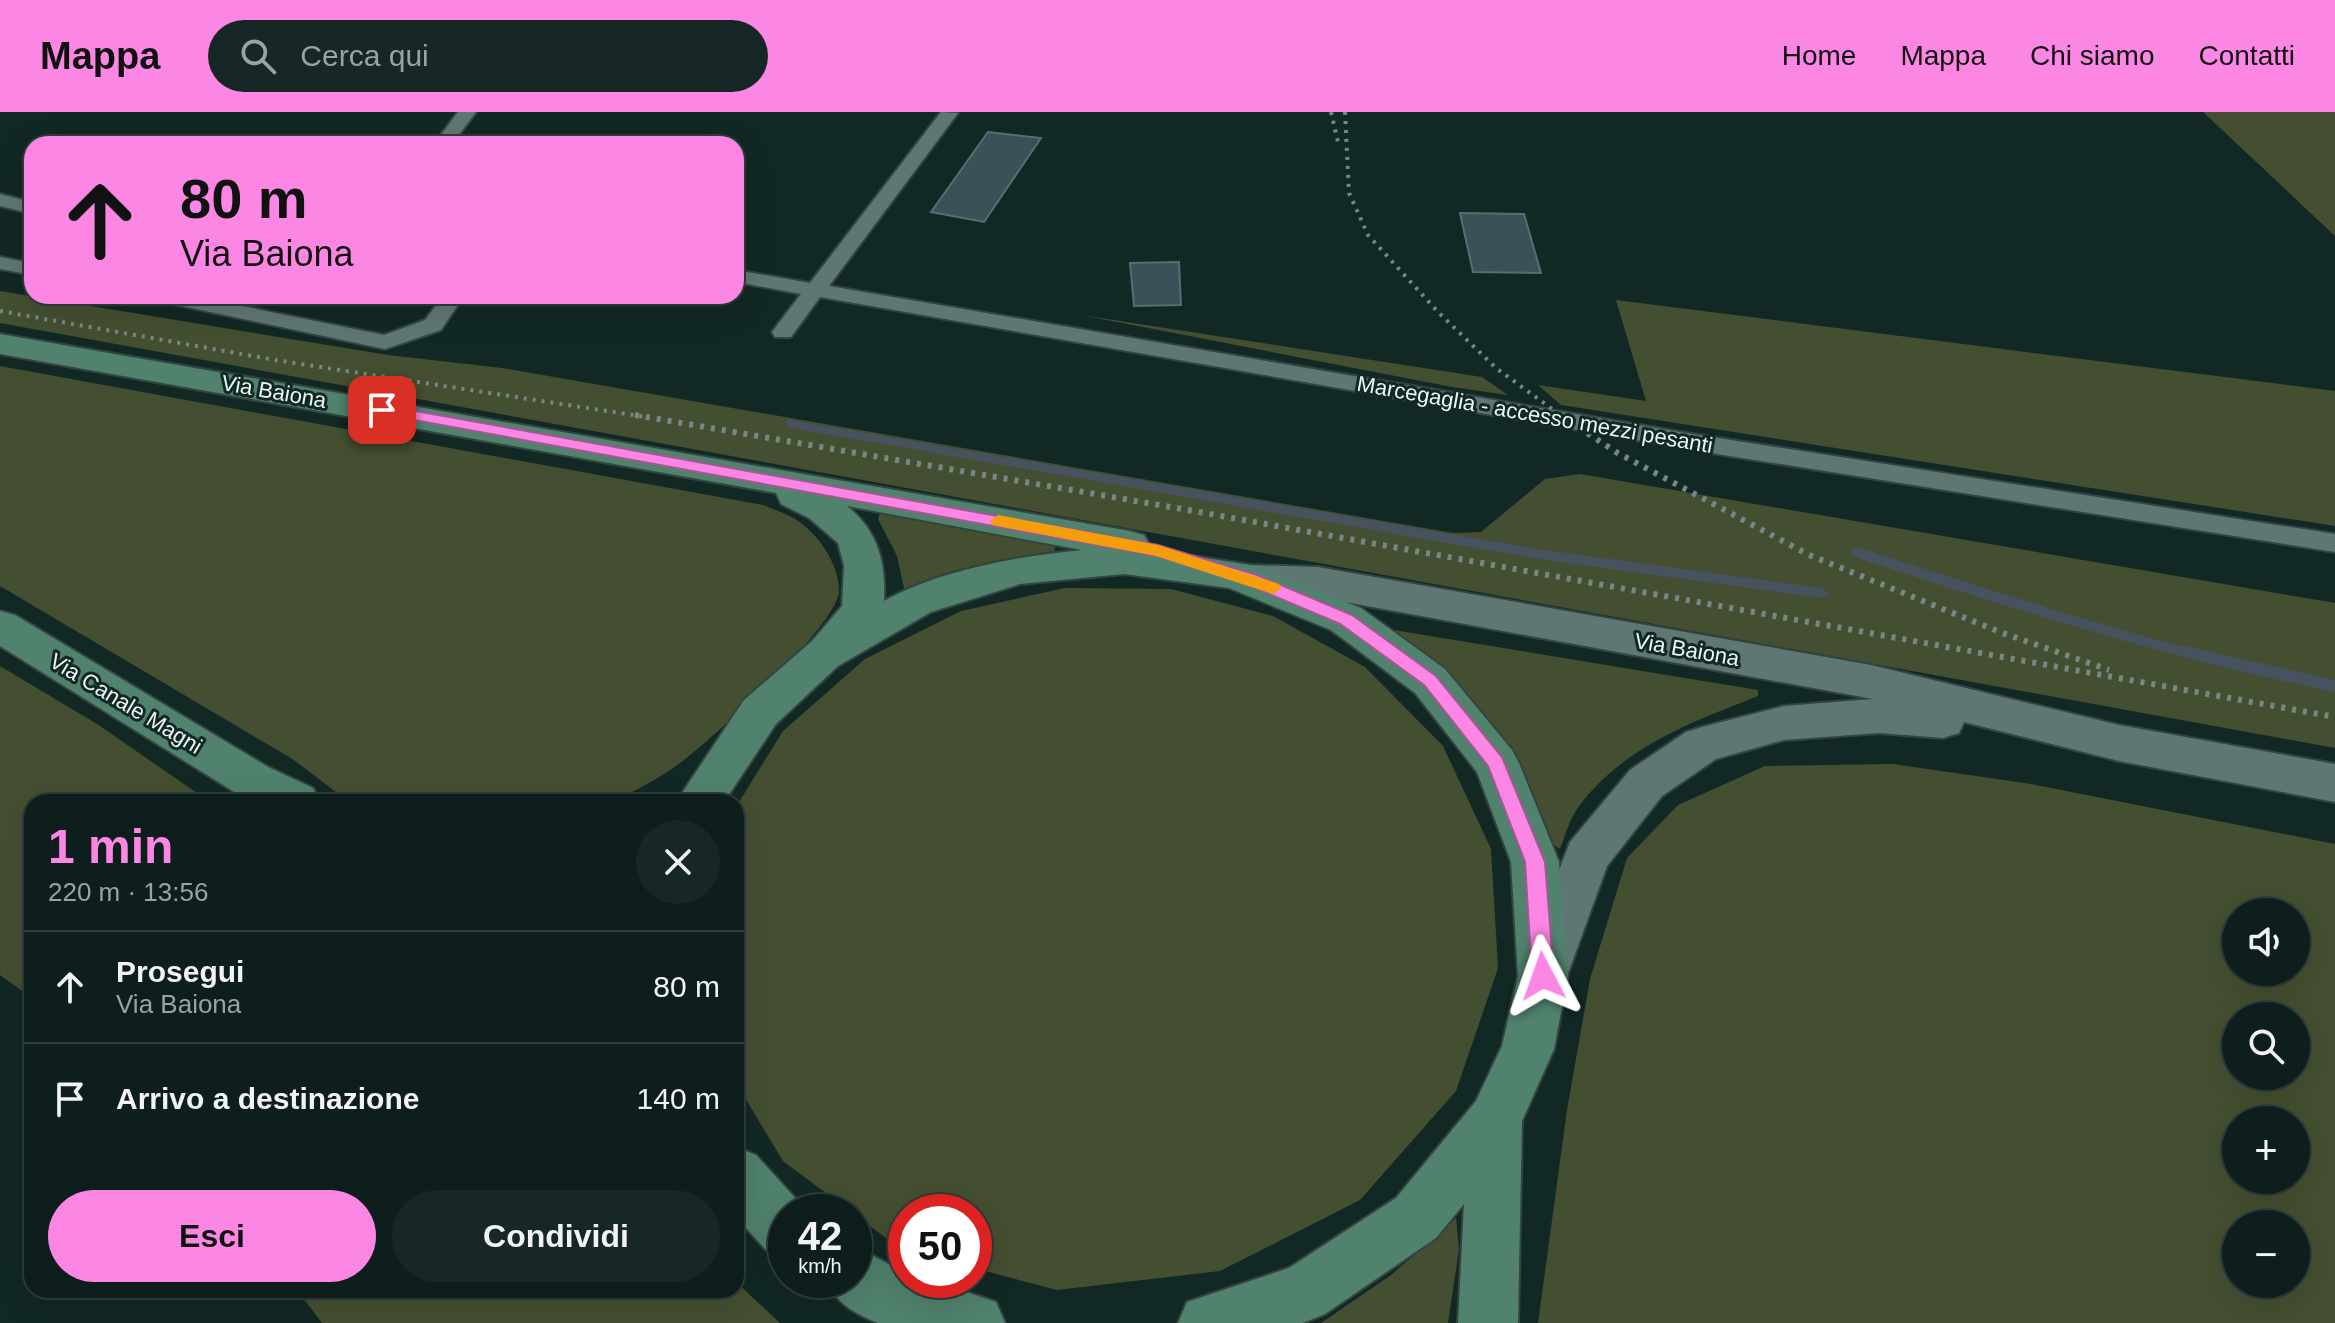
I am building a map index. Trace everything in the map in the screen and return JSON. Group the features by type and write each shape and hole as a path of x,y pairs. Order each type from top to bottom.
{"main road":[{"name":"Via Baiona","path":"0,344 412,415 629,457 736,472 1158,550 1240,577"},
{"name":"Via Baiona","path":"736,472 822,505 849,527 860,546 865,573 862,608 823,655"},
{"path":"678,794 760,712 823,655 917,601 1019,570 1124,560 1240,577 1346,619 1430,681 1496,763 1535,862 1543,976 1528,1049 1495,1120 1416,1218 1304,1293 1208,1323"},
{"name":"Via Canale Magni","path":"0,626 262,791"},
{"path":"704,794 760,712"},
{"path":"1488,1323 1495,1120"},
{"path":"744,1184 768,1210"},
{"path":"883,1299 975,1323"}],"street":[{"name":"Via Baiona","path":"1240,577 1318,582 1871,682 2119,743"},
{"name":"Via Baiona","path":"1543,976 1587,856 1646,783 1702,745 1784,723 1879,716 1965,723 2119,743 2335,783"}],"lane":[{"path":"449,136 467,112"},
{"path":"783,332 949,113"},
{"path":"0,200 24,206"},
{"path":"0,263 24,268"},
{"name":"Marcegaglia - accesso mezzi pesanti","path":"744,277 1686,441 2335,543"},
{"path":"202,304 385,342 433,325 448,304"}],"green space":[{"path":"2203,112 2335,112 2335,236"},
{"path":"0,291 24,295 24,304 79,304 388,355 502,368 1453,533 1481,532 1545,479 1580,474 2335,603 2335,748 0,323"},
{"path":"1616,300 2335,391 2335,526 1561,405 1538,385 1646,401"},
{"path":"1081,315 1482,377 1508,395 1452,387"},
{"path":"0,366 763,505 797,520 815,536 832,562 839,590 834,606 819,627 746,705 676,766 626,794 339,794 294,760 0,586"},
{"path":"880,513 1056,546 1054,551 959,572 905,593 897,556 878,519"},
{"path":"1065,588 1171,589 1273,616 1365,667 1443,746 1491,849 1498,968 1456,1091 1360,1200 1220,1271 1057,1290 992,1273 992,1194 888,1194 888,1240 872,1228 872,1194 827,1194 783,1161 744,1096 744,794 783,731 865,659 961,611"},
{"path":"1394,630 1758,690 1758,696 1659,739 1615,769 1577,809 1560,849 1548,841 1387,633"},
{"path":"0,666 97,724 198,794 24,794 24,992 0,975"},
{"path":"1893,764 2031,784 2335,844 2335,1323 1538,1323 1567,1110 1590,979 1627,858 1678,805 1765,766"},
{"path":"1456,1218 1459,1249 1448,1323 1321,1323 1391,1275"},
{"path":"744,1289 780,1323 322,1323 303,1298 744,1298"}],"building":[{"path":"988,132 1041,138 984,222 931,212"},
{"path":"1460,213 1524,214 1541,273 1473,272"},
{"path":"1179,262 1181,305 1134,306 1130,263"}],"waterway":[{"path":"791,424 1538,554 1822,593"},
{"path":"1857,552 2034,610 2154,645 2335,686"}],"railway":[{"path":"1331,112 1338,142"},
{"path":"1345,112 1349,193 1368,235 1438,312 1496,368 1563,417"},
{"path":"0,311 275,360 646,417"},
{"path":"635,415 1188,510 2335,717"},
{"path":"1563,417 1616,452 1809,555 2000,632 2109,670"}],"slow traffic":[{"path":"998,521 1158,550 1273,588"}],"route":[{"path":"382,410 1158,550 1251,580 1346,619 1430,681 1496,763 1535,862 1543,976"}]}
